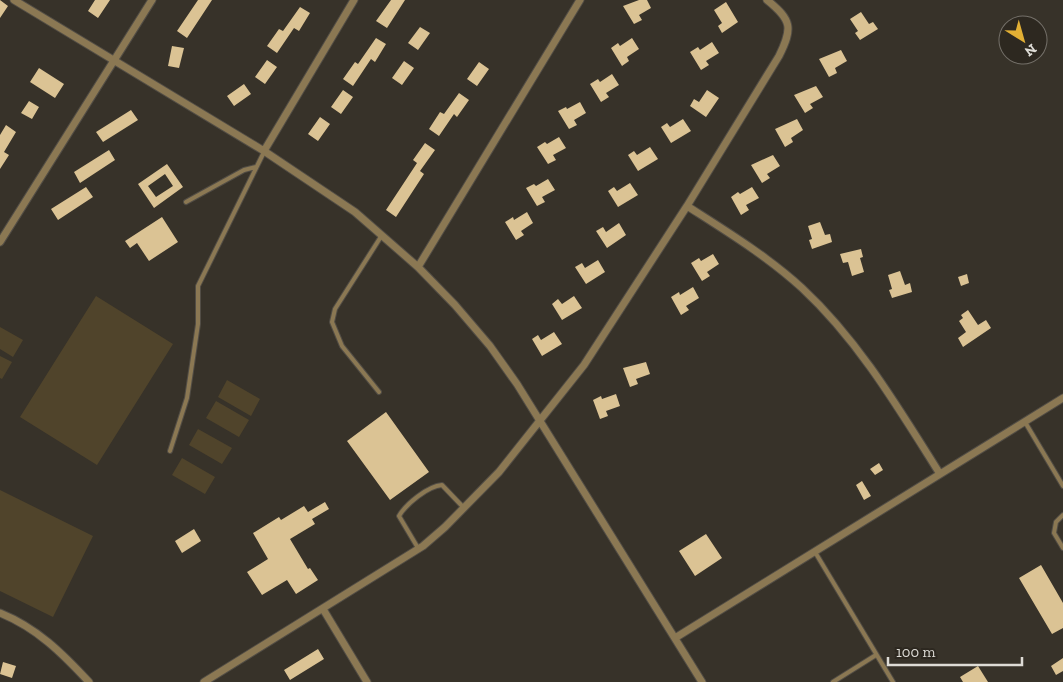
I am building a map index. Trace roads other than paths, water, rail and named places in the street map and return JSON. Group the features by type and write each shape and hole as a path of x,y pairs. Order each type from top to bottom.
{"street":[{"path":"14,0 264,151 354,212 418,266 490,346 540,420 702,682"},
{"path":"0,242 152,0"},
{"path":"264,151 354,0"},
{"path":"418,266 580,0"},
{"path":"204,682 418,548 464,508 499,472 584,365 687,206 789,37 786,17 767,0"},
{"path":"687,206 775,266 828,314 897,405 940,474"},
{"path":"675,638 1063,398"},
{"path":"323,609 367,682"},
{"path":"0,613 21,622 48,641 89,682"}],"lane":[{"path":"170,451 187,398 198,324 198,286 264,151"},
{"path":"186,202 244,170 256,167"},
{"path":"379,392 342,346 332,322 335,309 382,236"},
{"path":"1025,422 1063,486"},
{"path":"418,548 402,524 399,516 403,509 435,485 442,485 464,508"},
{"path":"1063,516 1056,522 1054,533 1063,548"},
{"path":"815,552 893,682"},
{"path":"833,682 876,655"}]}
